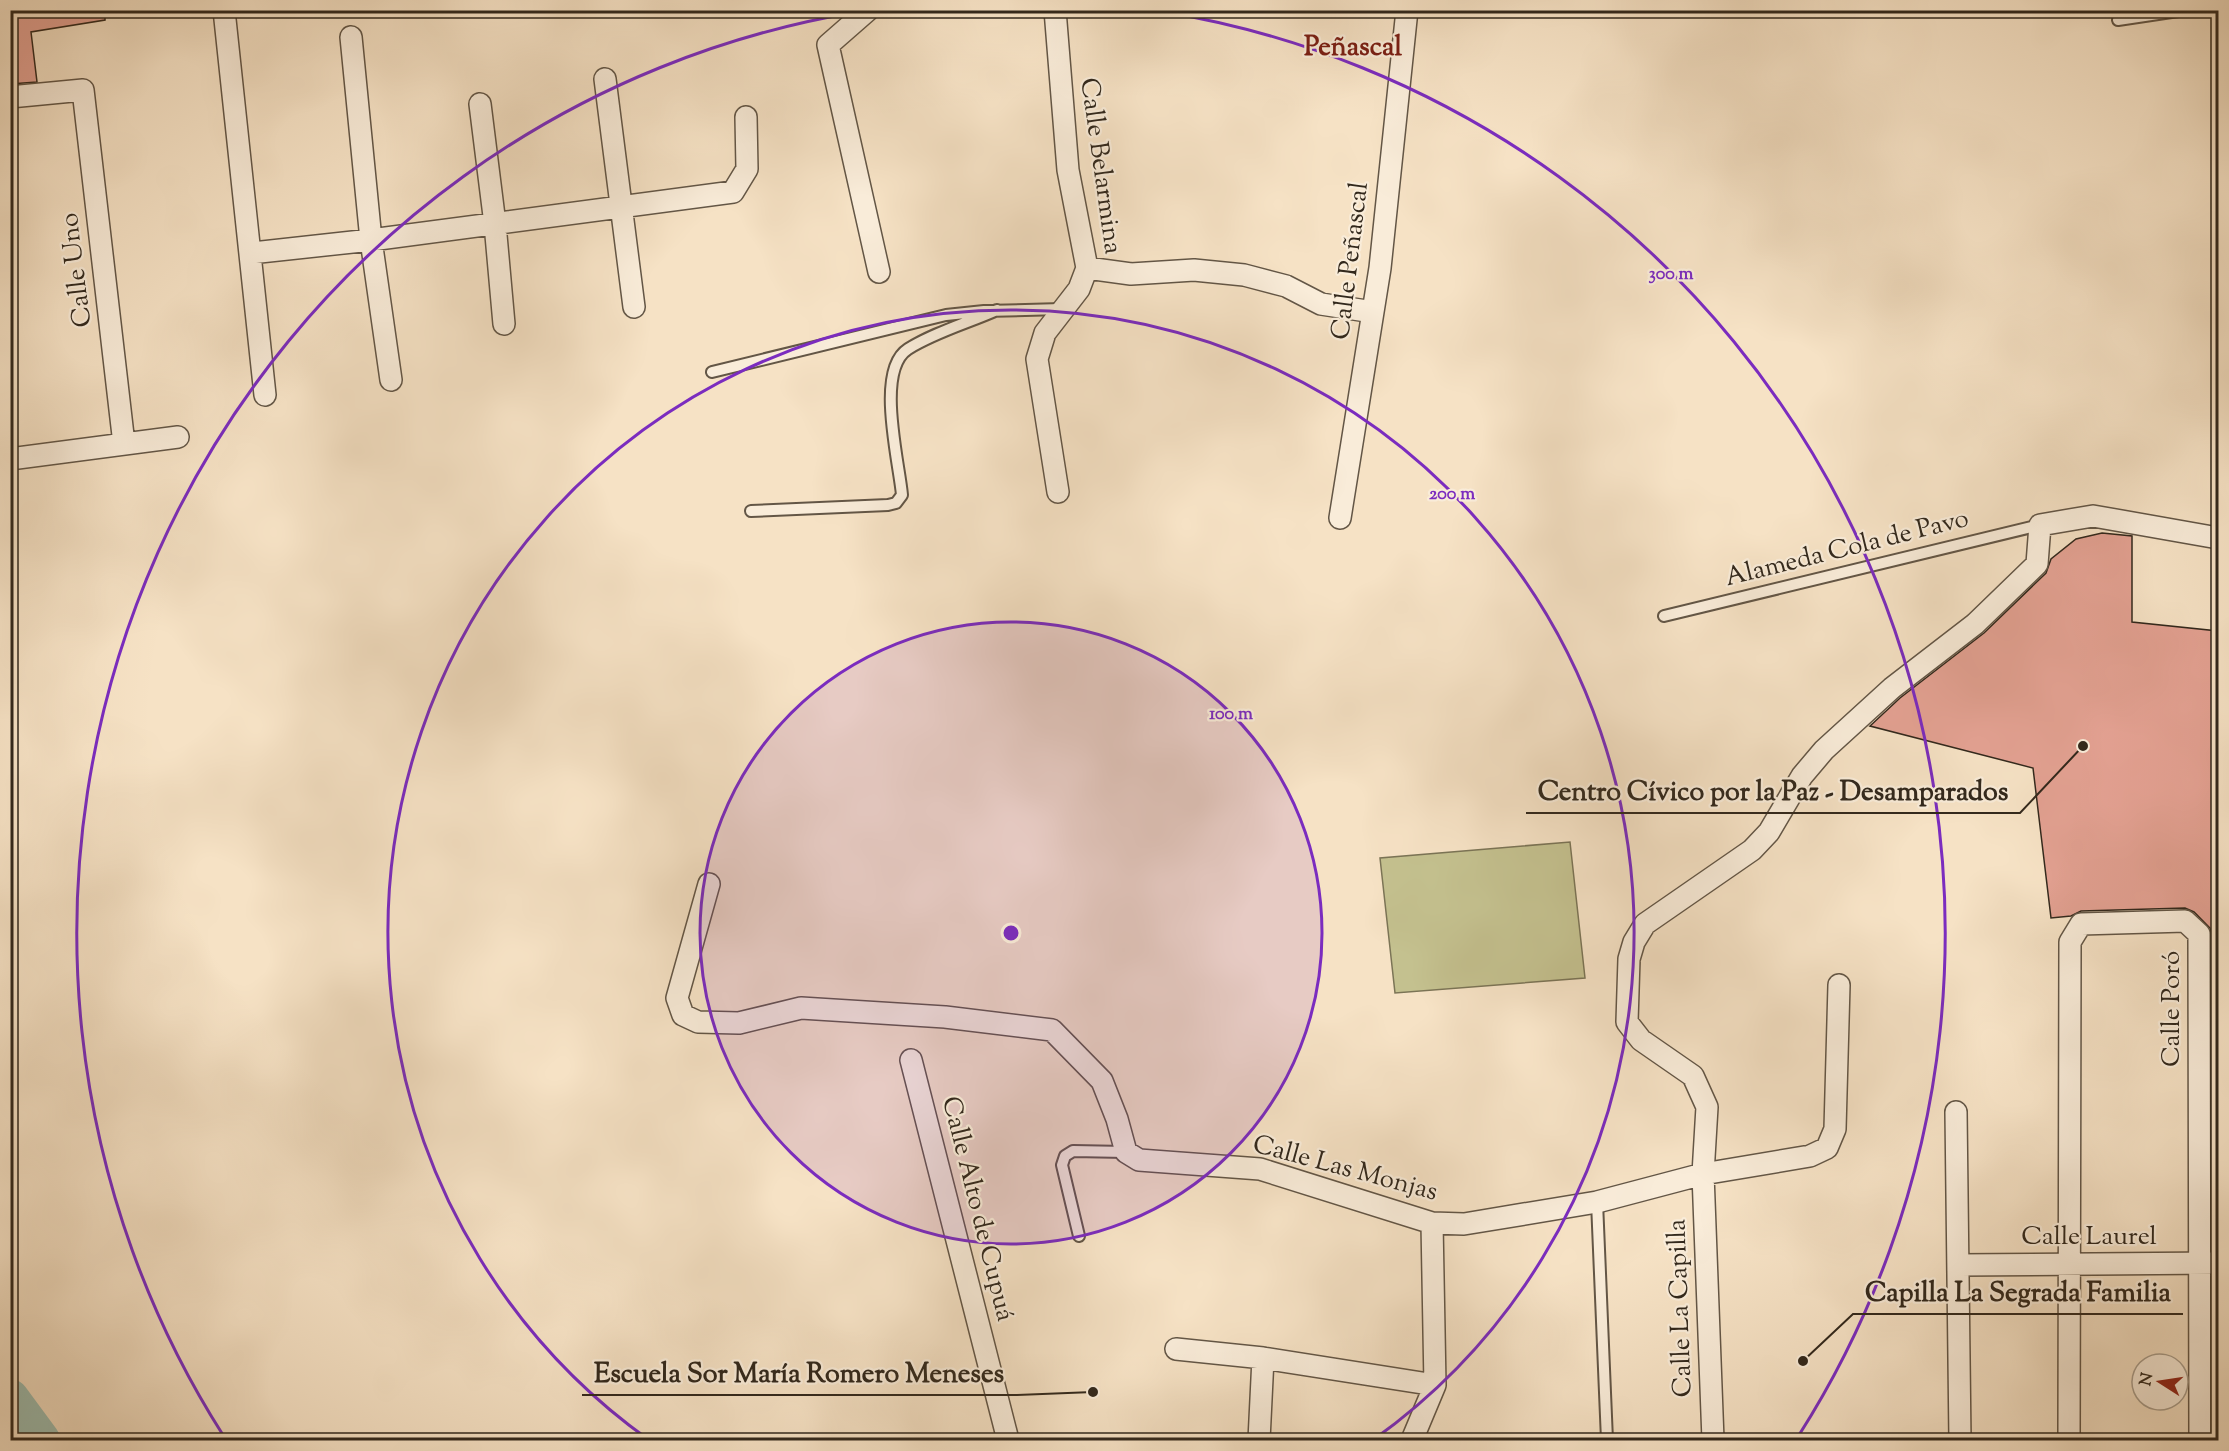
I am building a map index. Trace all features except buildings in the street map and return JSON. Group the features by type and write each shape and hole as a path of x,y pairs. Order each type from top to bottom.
{"street":[{"path":"224,10 266,395"},
{"path":"868,10 828,45 879,272"},
{"name":"Calle Belarmina","path":"1055,10 1068,170 1087,268 1079,289 1045,333 1037,359 1058,492"},
{"name":"Calle Peñascal","path":"1341,518 1373,312 1407,10"},
{"path":"351,38 371,240 392,380"},
{"path":"605,79 634,307"},
{"name":"Calle Uno","path":"10,98 83,90 124,444"},
{"path":"480,104 495,224 504,324"},
{"path":"252,253 371,240 733,192 747,170 746,117"},
{"path":"1087,268 1131,274 1194,270 1244,275 1286,286 1321,304 1373,312"},
{"path":"10,459 178,437"},
{"path":"2040,525 2093,516 2218,538"},
{"name":"Calle La Capilla","path":"1713,1440 1704,1174 1707,1107 1693,1076 1641,1040 1627,1022 1629,958 1634,942 1645,924 1752,850 1769,832 1802,776 1824,750 1892,688 1975,624 2037,564 2040,525"},
{"path":"709,884 677,998 683,1016 698,1022 739,1023 801,1008 945,1017 1052,1030 1102,1081 1118,1119 1125,1152"},
{"name":"Calle Poró","path":"2069,1264 2070,942 2074,932 2081,924 2185,921 2199,934 2208,1263"},
{"name":"Calle Las Monjas","path":"1125,1152 1139,1160 1260,1169 1432,1223 1464,1224 1597,1202 1704,1174 1810,1156 1827,1148 1835,1130 1839,985"},
{"name":"Calle Alto de Cupuá","path":"911,1060 1008,1440"},
{"path":"1956,1112 1960,1440"},
{"path":"1412,1440 1435,1385 1432,1223"},
{"path":"2200,1440 2208,1263"},
{"name":"Calle Laurel","path":"1959,1265 2208,1263"},
{"path":"2069,1264 2069,1440"},
{"path":"1176,1349 1263,1358 1435,1385"},
{"path":"1259,1440 1263,1358"}],"lane":[{"path":"2118,20 2185,10"},
{"path":"712,372 946,315 997,310 1062,309"},
{"path":"751,511 896,503 902,495 890,393 892,370 907,350 997,310"},
{"name":"Alameda Cola de Pavo","path":"1664,616 2040,525"},
{"path":"1078,1236 1062,1165 1065,1156 1072,1151 1125,1152"},
{"path":"1597,1202 1607,1440"}],"shaded area":[{"path":"1570,842 1585,978 1395,993 1380,858"}],"waterway":[{"path":"10,1398 41,1440"}],"place":[{"name":"Centro Cívico por la Paz - Desamparados","path":"2083,746"},
{"name":"Capilla La Segrada Familia","path":"1803,1361"},
{"name":"Escuela Sor María Romero Meneses","path":"1093,1392"}],"district":[{"name":"Peñascal","path":"1353,48"}]}
